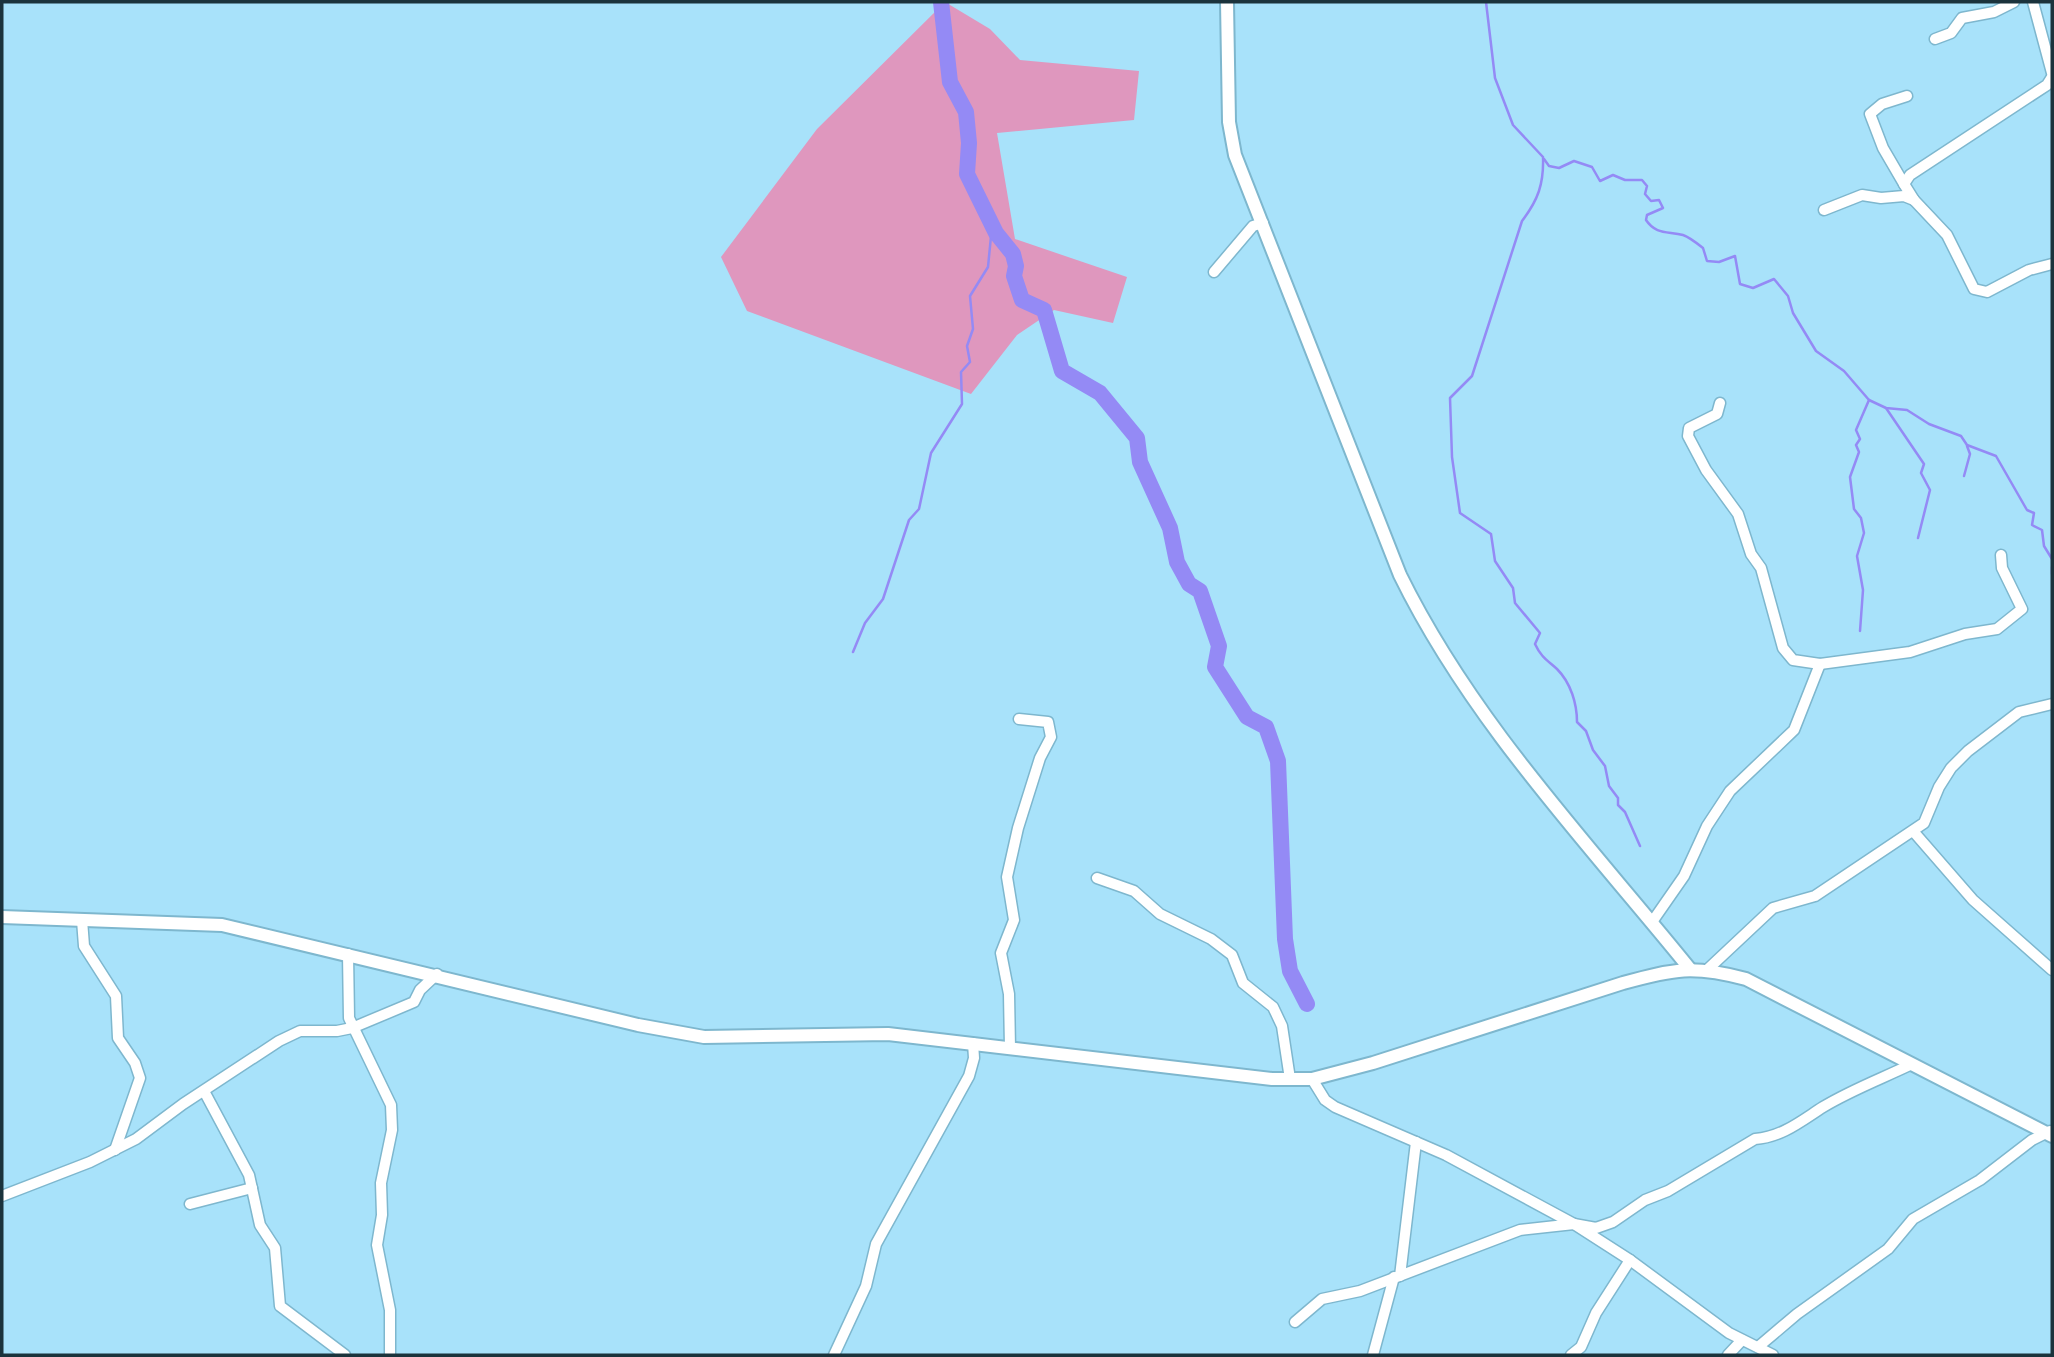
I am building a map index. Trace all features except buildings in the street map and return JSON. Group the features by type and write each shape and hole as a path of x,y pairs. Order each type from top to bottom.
{"street":[{"path":"1227,2 1229,122 1235,155 1264,223 1387,547 1428,631 1566,820 1690,969"},
{"path":"1935,39 1951,33 1962,18 1994,12 2014,2"},
{"path":"1904,184 1910,175 2048,85 2052,75 2033,2"},
{"path":"1907,96 1882,104 1870,114 1882,148 1914,200 1940,225 1969,284 1980,292 1994,289 2018,275 2052,264"},
{"path":"1824,210 1862,195 1881,198 1904,196 1914,200"},
{"path":"1214,272 1253,226 1264,223"},
{"path":"1720,403 1717,414 1689,428 1688,436 1712,478 1738,514 1751,554 1760,568 1785,653 1793,660 1820,664 1910,652 2004,625 2022,609 2006,578 2001,555"},
{"path":"1652,922 1684,876 1707,826 1730,791 1794,730 1820,664"},
{"path":"1708,969 1773,908 1815,896 1924,823 1951,768 1968,751 2019,712 2052,704"},
{"path":"1010,1048 1009,994 1000,953 1014,920 1007,877 1018,828 1040,758 1051,737 1051,726 1048,722 1019,719"},
{"path":"1913,831 1973,900 2052,970"},
{"path":"1097,878 1134,891 1160,914 1211,939 1232,955 1243,983 1273,1007 1282,1026 1290,1079"},
{"path":"2,917 222,925 437,974 638,1025 704,1037 888,1034 1290,1079 1311,1079 1373,1063 1623,983 1690,969 1708,969 1746,978 2050,1133 1980,1180 1913,1219 1888,1249 1797,1314 1758,1347"},
{"path":"82,920 84,946 116,996 118,1038 135,1063 140,1078 116,1150"},
{"path":"348,954 347,1008 352,1028 377,1074 391,1105 393,1118 381,1183 377,1245 390,1310 390,1355"},
{"path":"2,1196 116,1150 136,1139 279,1041 300,1031 337,1031 352,1028 414,1002 420,990 437,974"},
{"path":"834,1355 866,1286 876,1244 969,1076 974,1058 973,1043"},
{"path":"1295,1322 1322,1299 1360,1291 1520,1230 1574,1224 1596,1228 1613,1222 1645,1200 1668,1191 1755,1139 1770,1138 1808,1119 1822,1107 1912,1064"},
{"path":"1311,1079 1325,1100 1335,1107 1416,1142 1574,1224 1630,1260 1742,1340 1773,1355"},
{"path":"204,1091 249,1175 264,1236 275,1248 280,1306 345,1355"},
{"path":"1373,1355 1397,1277 1416,1142"},
{"path":"190,1204 252,1188"},
{"path":"1572,1355 1581,1346 1596,1312 1630,1260"},
{"path":"1728,1355 1742,1340"}],"shaded area":[{"path":"945,2 990,29 1020,60 1139,71 1134,120 997,133 1015,239 1127,277 1113,323 1054,310 1017,335 971,394 747,311 721,257 817,129"}],"waterway":[{"path":"941,2 950,82 966,112 969,143 967,174 996,233 1013,254 1016,266 1014,276 1022,300 1044,310 1062,371 1100,393 1137,438 1140,462 1170,528 1177,562 1189,584 1200,591 1219,646 1215,667 1247,717 1266,727 1278,761 1285,939 1290,971 1307,1004"},
{"path":"1486,2 1495,78 1513,125 1543,157 1543,167 1539,191 1522,221 1472,376 1450,398 1452,457 1460,513 1491,534 1495,561 1513,588 1515,603 1540,633 1535,644 1540,652 1562,675 1569,687 1576,708 1577,722 1586,731 1593,750 1605,766 1609,786 1618,798 1618,805 1625,812 1640,846"},
{"path":"1544,159 1549,166 1559,168 1574,161 1592,167 1600,181 1613,175 1625,180 1642,180 1647,186 1645,194 1651,201 1659,200 1663,208 1647,215 1646,220 1650,225 1663,232 1691,239 1703,248 1707,261 1719,262 1735,256 1740,284 1753,288 1774,279 1788,296 1793,313 1816,351 1844,371 1869,400 1886,408 1907,410 1929,424 1961,436 1967,445 1996,456 2027,510 2034,513 2032,525 2042,530 2044,546 2052,559"},
{"path":"853,652 865,623 883,599 909,520 919,509 931,453 962,404 961,372 970,362 967,346 973,329 970,296 988,267 992,226"},
{"path":"1860,631 1863,590 1857,556 1864,533 1861,518 1854,509 1850,477 1859,452 1856,445 1860,439 1856,430 1869,400"},
{"path":"1886,408 1924,464 1921,473 1930,490 1918,538"},
{"path":"1964,476 1970,454 1967,446"},
{"path":"2052,567 2052,574"}]}
